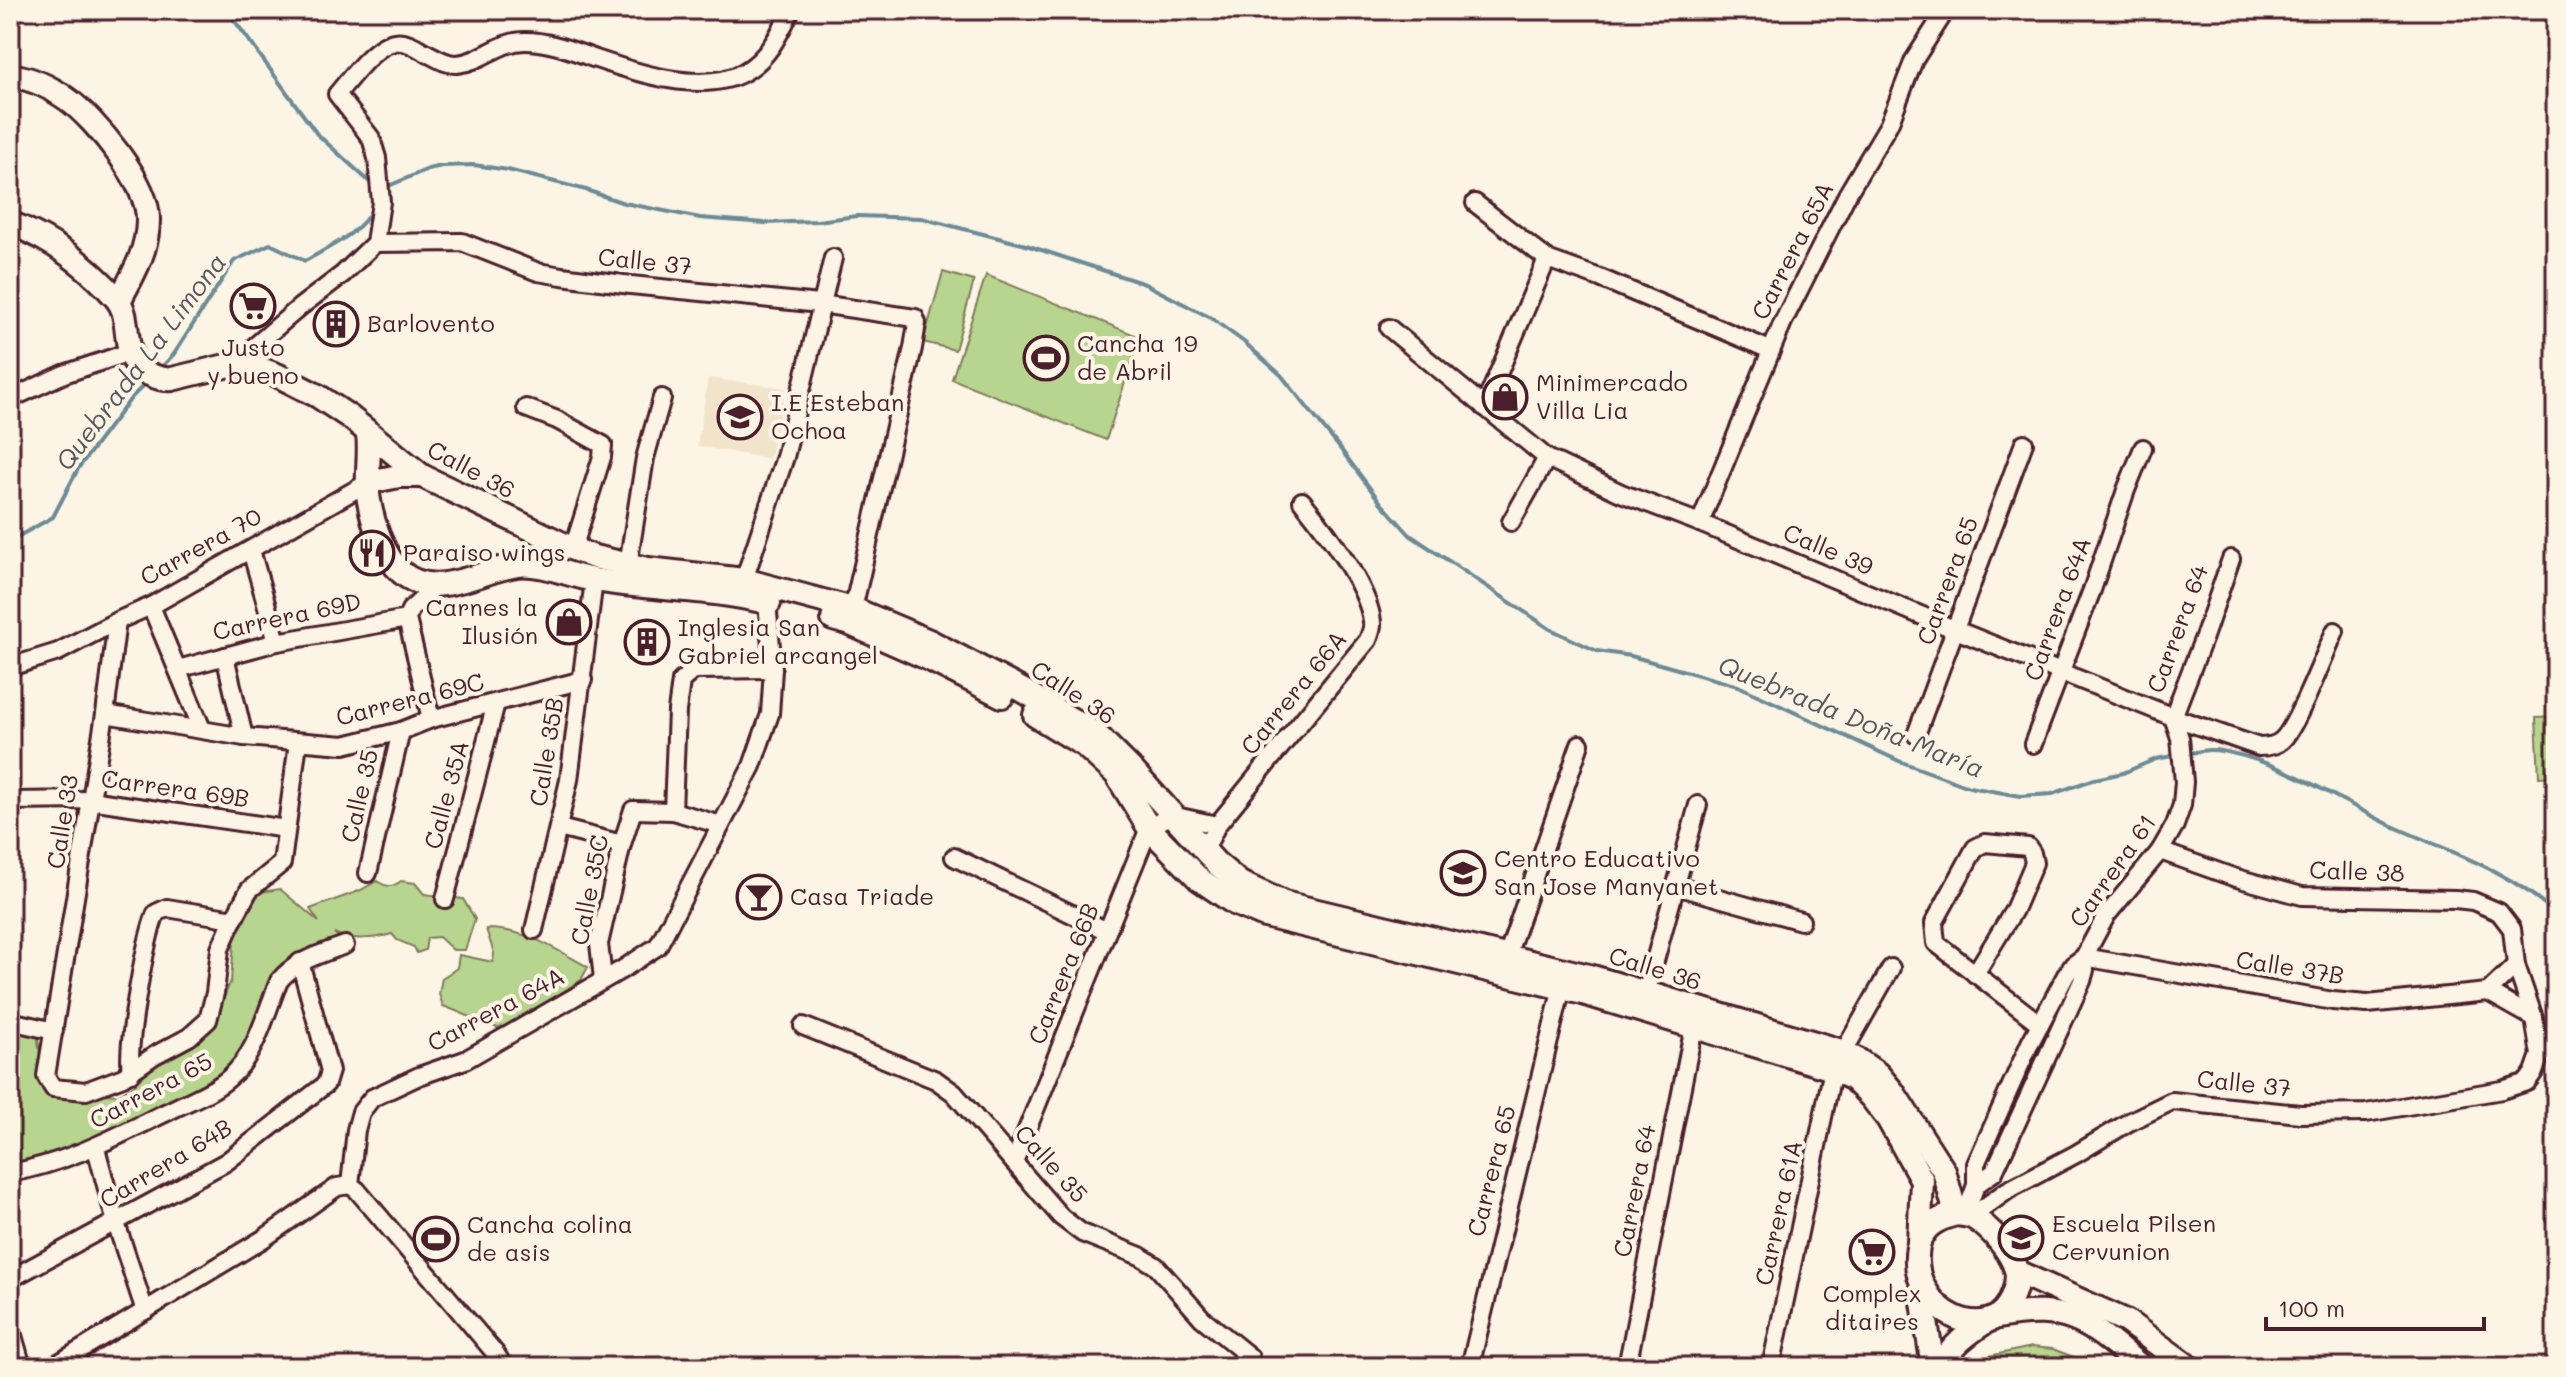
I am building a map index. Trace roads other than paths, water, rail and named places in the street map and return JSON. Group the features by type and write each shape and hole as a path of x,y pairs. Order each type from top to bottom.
{"main road":[{"path":"20,77 69,100 117,152 140,186 148,216 146,245 119,301"},
{"path":"10,223 56,245 80,263 119,301 135,361"},
{"name":"Calle 36","path":"135,361 162,380 234,364 253,366 318,396 351,418 422,476 573,549 628,565 744,580 853,609 956,655 1096,734 1204,852 1240,883 1284,903 1646,993 1878,1074 1944,1171 1965,1215"},
{"path":"368,434 369,491 383,544 403,574 437,585 460,582 519,565 535,533"},
{"path":"369,491 399,476 422,476"},
{"name":"Calle 36","path":"519,565 594,580 741,595 848,623 925,657 1013,702 1084,745 1116,774 1149,828 1199,879 1234,903 1265,916 1562,987 1694,1026 1838,1061 1888,1119 1922,1180 1919,1242"},
{"path":"1933,1367 1916,1259 1919,1242 1925,1229 1939,1219 1965,1215 1997,1241 2017,1272 2126,1321 2189,1367"},
{"path":"1940,1367 1947,1353 1966,1335 2009,1305 2017,1272"},
{"path":"1920,1284 1937,1307 1958,1319 1993,1319 2026,1311 2069,1316 2100,1333 2141,1367"}],"street":[{"path":"234,364 343,274 375,243 381,202 377,158 371,138 337,94 362,65 386,44 398,41 411,44 453,64 470,62 509,42 527,41 548,44 623,68 692,83 725,80 746,72 779,37 791,10"},
{"name":"Carrera 65A","path":"1700,523 1770,350 1848,193 1889,124 1922,45 1946,10"},
{"path":"1475,203 1547,259 1600,278 1770,350"},
{"name":"Calle 37","path":"375,243 462,242 538,272 915,318 913,348 853,609"},
{"path":"744,580 785,457 833,258"},
{"path":"1484,407 1547,259"},
{"name":"Calle 39","path":"1389,328 1547,458 1621,493 1956,630 2173,717 2259,747 2270,747 2283,739 2335,631"},
{"path":"10,399 84,365 135,361"},
{"path":"628,565 645,458 662,398"},
{"path":"526,408 557,420 603,445 573,549"},
{"name":"Carrera 65","path":"1916,735 2024,443"},
{"name":"Carrera 64A","path":"2033,744 2143,448"},
{"path":"1511,522 1547,458"},
{"name":"Carrera 70","path":"10,667 58,652 151,606 346,493 369,491"},
{"name":"Carrera 66A","path":"1204,852 1217,825 1368,640 1373,623 1363,595 1335,543 1302,501"},
{"path":"251,550 277,642"},
{"name":"Carrera 64","path":"2173,717 2231,559"},
{"name":"Calle 35B","path":"534,930 569,780 594,580"},
{"path":"431,719 407,619 410,610 437,585"},
{"name":"Carrera 64A","path":"350,1185 361,1112 372,1098 419,1076 465,1060 658,946 752,766 770,714 773,669 767,602"},
{"path":"151,606 202,729"},
{"name":"Carrera 69D","path":"178,669 277,642 407,619"},
{"name":"Calle 33","path":"117,621 105,714 46,1076 53,1088 86,1091 131,1073"},
{"path":"225,656 244,737"},
{"path":"721,825 673,811 681,681 694,670 773,669"},
{"name":"Carrera 69C","path":"105,714 244,737 344,745 583,680"},
{"name":"Calle 35A","path":"445,899 496,703"},
{"name":"Carrera 61","path":"1965,1215 1976,1185 1976,1164 2040,1024 2066,975 2084,957 2106,916 2160,851 2175,825 2182,805 2184,782 2180,738 2173,717"},
{"name":"Calle 35","path":"368,873 401,731"},
{"path":"131,1073 155,1055 189,1037 208,1020 215,993 220,949 234,919 249,890 282,863 298,742"},
{"path":"1507,956 1580,744"},
{"name":"Carrera 69B","path":"10,801 90,800 286,829"},
{"path":"1646,993 1698,805"},
{"name":"Calle 35C","path":"603,979 599,944 633,810 673,811"},
{"path":"1149,828 1171,815 1217,825"},
{"path":"559,828 622,844"},
{"name":"Carrera 66B","path":"1014,1162 1149,828"},
{"path":"1975,974 2014,910 2029,875 2034,863 2028,847 1985,843 1975,848 1934,923 1936,943 1975,974 2040,1024"},
{"name":"Calle 38","path":"2160,851 2233,877 2302,896 2455,899 2473,901 2499,912 2512,929 2516,965 2534,1018 2540,1055 2534,1072"},
{"path":"954,857 1107,931"},
{"path":"1676,886 1801,921"},
{"path":"131,1073 131,1046 145,954 156,913 167,908 234,919"},
{"name":"Carrera 65","path":"10,1173 96,1148 229,1078 248,1054 279,981 300,962 345,945"},
{"name":"Carrera 61","path":"1976,1185 1994,1172 2082,981 2084,957"},
{"name":"Calle 37B","path":"2084,957 2333,1001 2367,1004 2488,992"},
{"name":"Carrera 64B","path":"10,1279 226,1162 326,1084 330,1071 300,962"},
{"path":"2516,965 2488,992 2534,1018"},
{"name":"Carrera 61A","path":"1771,1367 1838,1061 1891,968"},
{"name":"Carrera 65","path":"1470,1367 1562,987"},
{"path":"10,1021 54,1031"},
{"name":"Calle 35","path":"803,1026 936,1080 954,1093 1061,1217 1082,1233 1140,1256 1156,1266 1202,1318 1250,1357"},
{"name":"Carrera 64","path":"1627,1367 1694,1026"},
{"name":"Calle 37","path":"1965,1215 2172,1101 2300,1114 2366,1113 2502,1090 2527,1082 2534,1072"},
{"path":"96,1148 116,1223 145,1311"},
{"path":"52,1367 263,1239 337,1187 350,1185 504,1367"},
{"path":"10,1325 22,1367"}],"waterway":[{"name":"Quebrada Doña María","path":"227,10 317,134 373,185"},
{"name":"Quebrada Doña María","path":"384,188 428,169 474,165 508,170 624,203 700,218 765,223 857,216 921,218 1026,245 1145,284 1211,318 1281,375 1381,503 1410,535 1550,629 1597,651 1631,656 1738,686 1899,761 1969,787 2021,796 2052,794 2123,773 2156,759 2178,755"},
{"name":"Quebrada La Limona","path":"158,371 174,354 234,261 270,244 305,261 353,232 374,206"},
{"name":"Quebrada La Limona","path":"10,541 53,517 79,467 146,383"},
{"name":"Quebrada Doña María","path":"2187,754 2224,751 2285,771 2390,825 2498,873 2556,914"}],"place":[{"name":"Justo y bueno","path":"253,306"},
{"name":"Barlovento","path":"336,324"},
{"name":"Cancha 19 de Abril","path":"1046,358"},
{"name":"Minimercado Villa Lia","path":"1505,397"},
{"name":"I.E Esteban Ochoa","path":"740,417"},
{"name":"Paraiso wings","path":"372,553"},
{"name":"Carnes la Ilusión","path":"569,622"},
{"name":"Inglesia San Gabriel arcangel","path":"647,642"},
{"name":"Centro Educativo San Jose Manyanet","path":"1463,873"},
{"name":"Casa Triade","path":"759,897"},
{"name":"Escuela Pilsen Cervunion","path":"2021,1238"},
{"name":"Cancha colina de asis","path":"436,1239"},
{"name":"Complex ditaires","path":"1872,1252"}]}
